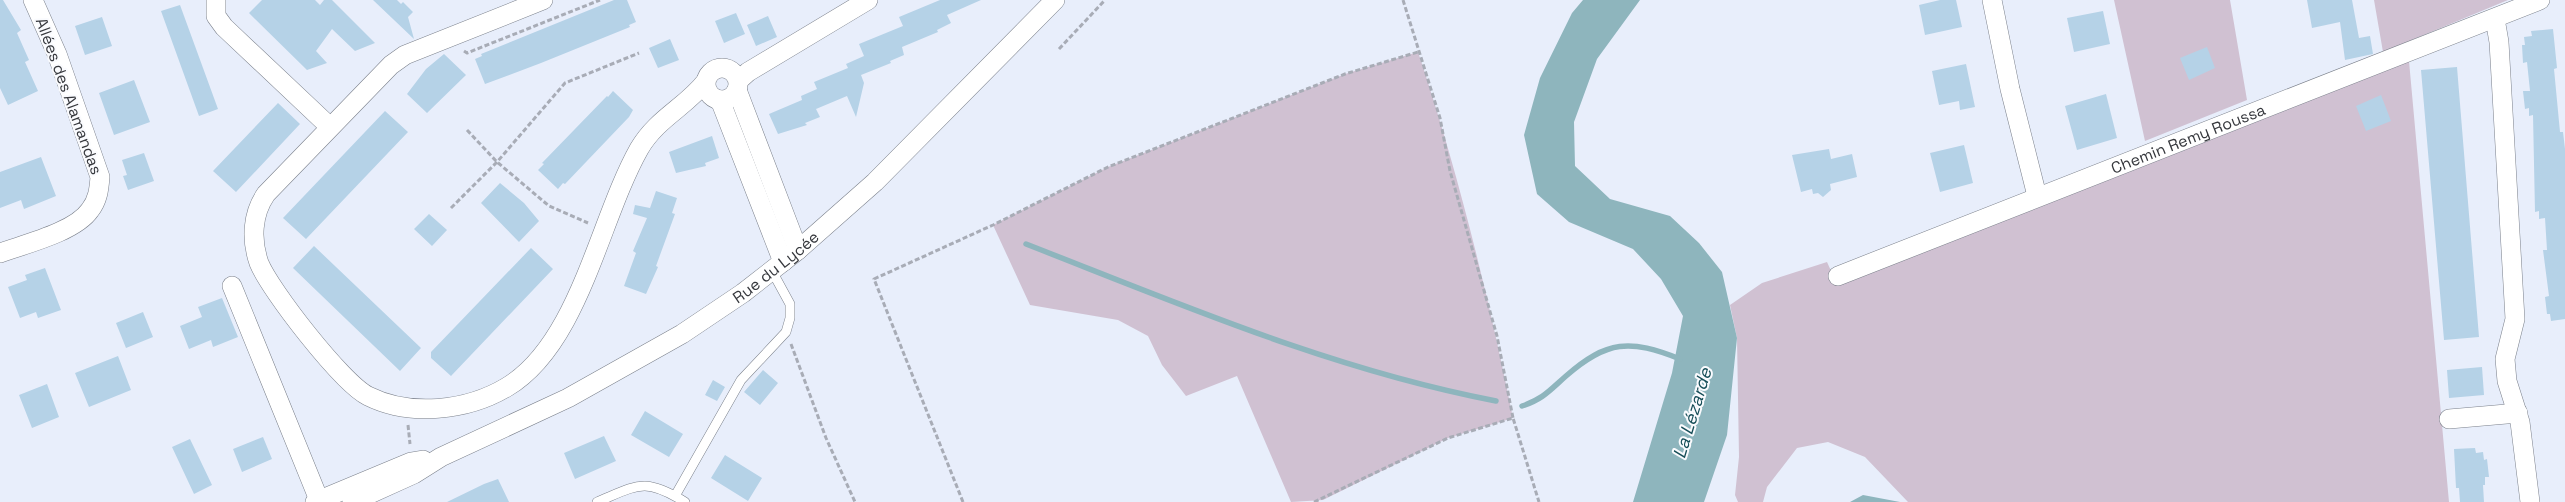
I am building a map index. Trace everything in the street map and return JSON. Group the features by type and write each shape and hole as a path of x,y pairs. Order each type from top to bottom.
{"street":[{"name":"Allées des Alamandas","path":"0,253 73,225 90,211 99,193 100,177 57,54 33,0"},
{"path":"216,0 216,16 224,27 330,127"},
{"path":"543,0 405,55 391,65 266,194 258,205 254,219 254,233 260,263 290,309 349,383 366,395 406,408 461,406 489,397 509,386 530,370 557,336 640,148 655,128 682,103 695,94 713,93 732,96 735,81 868,0"},
{"name":"Rue du Lycée","path":"352,502 414,474 441,457 568,398 682,334 743,293 798,250 875,182 1055,0"},
{"path":"1992,0 2010,89 2037,196"},
{"name":"Chemin Remy Roussa","path":"1838,276 2037,196 2540,0"},
{"path":"2495,19 2499,42 2515,319 2505,359 2507,381 2518,413 2530,502"},
{"path":"777,266 713,93 714,70 723,68 735,81 798,250"},
{"path":"232,286 318,501"},
{"path":"2449,419 2518,413"},
{"name":"Rue du Lycée","path":"318,501 411,462 441,457"}],"lane":[{"path":"675,496 741,380 786,332 790,318 790,304 777,266"},
{"path":"597,502 634,487 652,485 685,502"}],"path":[{"path":"1059,49 1105,0"},
{"path":"1403,0 1440,118 1450,171 1497,336 1513,418 1539,502"},
{"path":"963,502 874,279 993,226 1108,167 1345,74 1418,52"},
{"path":"451,208 497,162 565,82 639,53"},
{"path":"467,130 497,162 549,206 603,230"},
{"path":"786,332 826,438 855,502"},
{"path":"406,408 411,462"},
{"path":"1314,502 1323,501 1448,438 1513,418"}],"shaded area":[{"path":"2114,0 2230,0 2247,100 2145,141"},
{"path":"2374,0 2508,0 2383,52"},
{"path":"1418,52 1433,97 1471,234 1513,418 1448,438 1323,500 1291,502 1237,376 1186,396 1162,365 1148,336 1118,320 1030,305 993,225 1108,167 1345,74"},
{"path":"2409,61 2449,502 1908,502 1865,457 1828,442 1797,448 1767,487 1763,502 1738,502 1735,495 1739,457 1737,338 1730,305 1762,283 1827,262 1836,282"}],"water":[{"name":"La Lézarde","path":"1583,0 1640,0 1597,59 1574,122 1575,166 1610,199 1670,216 1699,243 1722,272 1737,338 1727,435 1704,502 1633,502 1672,373 1683,316 1661,279 1633,249 1569,222 1537,194 1524,135 1540,78 1572,13"},
{"path":"1863,495 1900,502 1850,502"}],"building":[{"path":"0,0 3,0 21,30 17,33 29,60 25,62 38,91 8,105 0,88"},
{"path":"262,0 315,0 320,5 324,0 332,0 375,43 355,51 332,29 316,51 327,63 307,70 249,13"},
{"path":"373,0 397,0 401,4 403,2 413,12 408,17 414,39"},
{"path":"614,0 627,0 636,22 629,25 630,27 485,84 475,59 482,56 481,54"},
{"path":"940,0 981,0 947,15 951,23 937,30 938,32 902,47 904,55 890,61 891,63 861,75 864,83 856,117 847,96 816,109 820,117 805,123 807,125 778,134 769,114 802,100 801,96 817,89 814,82 848,68 846,64 864,56 859,44 903,26 899,17"},
{"path":"1940,0 1956,0 1962,27 1925,35 1919,5"},
{"path":"2307,0 2352,0 2359,38 2370,36 2373,54 2345,60 2340,22 2312,28"},
{"path":"180,5 218,109 199,116 161,11"},
{"path":"2103,11 2110,44 2074,52 2067,18"},
{"path":"736,13 745,34 724,43 715,21"},
{"path":"768,16 777,37 756,46 747,25"},
{"path":"102,17 112,46 85,55 75,26"},
{"path":"2553,29 2557,68 2554,69 2560,132 2563,132 2565,149 2565,319 2551,321 2550,314 2547,314 2545,297 2549,296 2543,250 2547,250 2545,218 2539,219 2539,211 2535,212 2533,115 2529,116 2529,108 2525,109 2523,91 2530,91 2527,62 2523,63 2522,45 2525,45 2524,37 2532,36 2531,31"},
{"path":"670,39 679,60 658,68 649,48"},
{"path":"2207,47 2215,68 2189,80 2180,58"},
{"path":"444,54 466,75 427,113 407,94 426,69"},
{"path":"1966,64 1975,107 1960,110 1959,101 1939,105 1932,71"},
{"path":"2457,67 2479,337 2444,340 2421,70"},
{"path":"134,80 150,122 114,135 99,93"},
{"path":"613,91 633,110 629,117 558,189 538,170 544,164 542,163"},
{"path":"2106,94 2117,138 2077,150 2065,106"},
{"path":"2381,95 2391,121 2366,131 2356,106"},
{"path":"278,103 300,124 236,192 213,171"},
{"path":"385,111 408,132 306,239 283,218"},
{"path":"712,136 719,158 705,163 706,166 676,173 669,152"},
{"path":"1964,145 1973,183 1940,192 1930,153"},
{"path":"1829,149 1831,159 1852,154 1857,177 1830,184 1831,190 1823,197 1818,193 1813,194 1812,189 1801,192 1792,155"},
{"path":"144,153 154,181 128,190 123,176 127,175 122,160"},
{"path":"41,157 56,196 24,209 21,200 0,208 0,172"},
{"path":"500,183 524,203 539,221 519,242 481,203"},
{"path":"656,191 677,198 672,213 675,214 656,266 658,267 646,294 624,286 636,253 633,251 647,218 633,214 635,205 650,208"},
{"path":"429,214 447,230 432,246 414,229"},
{"path":"314,246 421,348 400,371 293,268"},
{"path":"531,248 553,269 451,376 431,358 431,352"},
{"path":"45,268 61,310 38,318 36,312 20,318 8,287 27,280 25,275"},
{"path":"222,298 238,337 213,347 211,340 189,349 180,326 202,317 198,307"},
{"path":"143,312 153,337 126,348 116,323"},
{"path":"118,356 131,390 89,407 75,373"},
{"path":"2482,367 2484,395 2449,398 2447,370"},
{"path":"763,370 778,383 760,405 744,392"},
{"path":"713,380 725,387 717,401 705,395"},
{"path":"47,384 59,417 32,428 19,395"},
{"path":"645,411 683,434 669,457 631,435"},
{"path":"604,436 616,461 575,479 564,453"},
{"path":"263,437 272,459 242,472 233,449"},
{"path":"190,439 212,485 194,494 172,447"},
{"path":"2475,448 2476,453 2483,452 2484,460 2487,459 2489,477 2485,477 2485,485 2483,485 2484,502 2460,502 2459,488 2456,488 2454,449"},
{"path":"725,455 762,478 748,501 711,478"},
{"path":"498,479 509,502 447,502 484,484"}],"waterway":[{"path":"1026,244 1199,312 1316,354 1435,388 1496,401"},
{"path":"1522,406 1541,397 1594,355 1620,346 1647,348 1680,359"}]}
